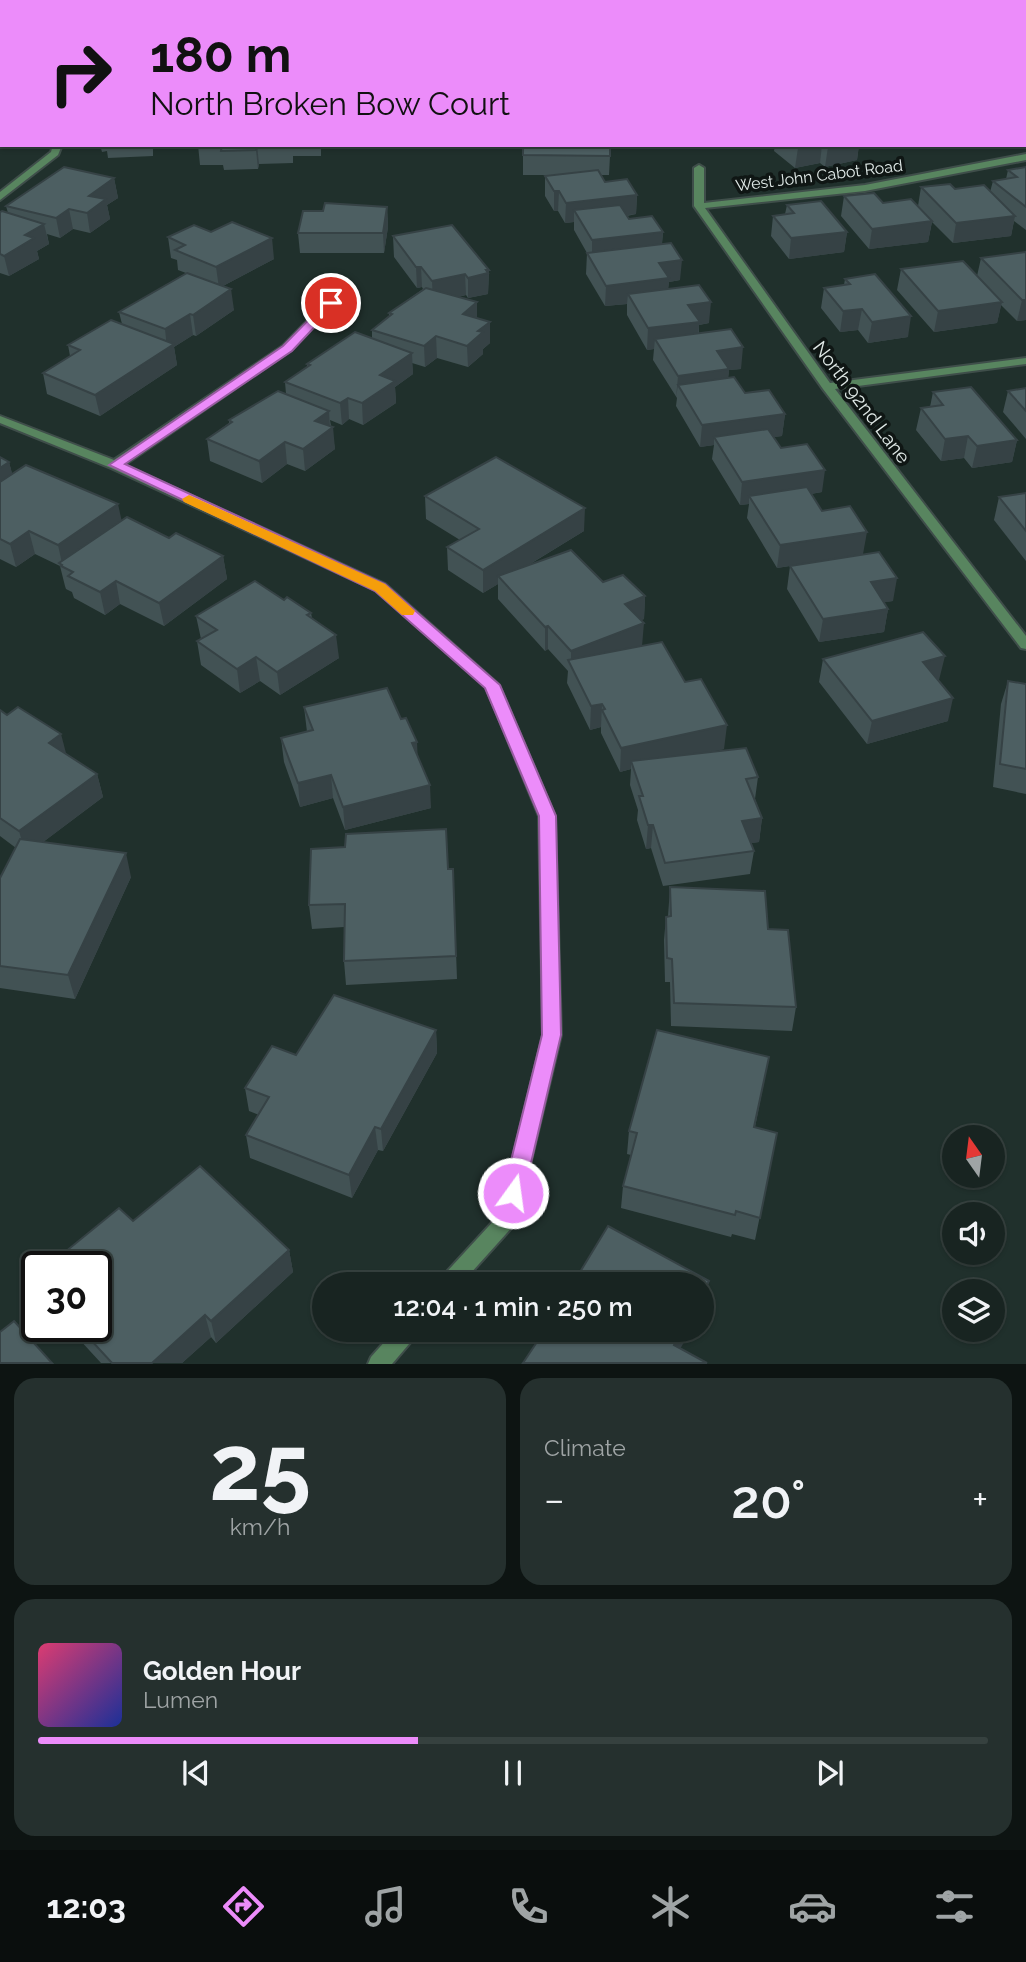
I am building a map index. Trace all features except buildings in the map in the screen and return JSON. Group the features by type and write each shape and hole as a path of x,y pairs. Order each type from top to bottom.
{"street":[{"path":"0,197 55,153 57,147"},
{"name":"West John Cabot Road","path":"699,206 866,188 1026,157"},
{"path":"699,168 699,206"},
{"name":"North 92nd Lane","path":"699,206 827,387 1026,645"},
{"path":"115,465 287,348 331,303"},
{"path":"827,387 1026,360"},
{"path":"0,419 115,465 380,587 492,685 547,816 552,1035 507,1219 460,1272"},
{"path":"378,1363 397,1342"}],"slow traffic":[{"path":"189,499 380,587 407,611"}],"route":[{"path":"331,303 287,348 115,465 380,587 492,685 547,816 552,1035 513,1193"}]}
